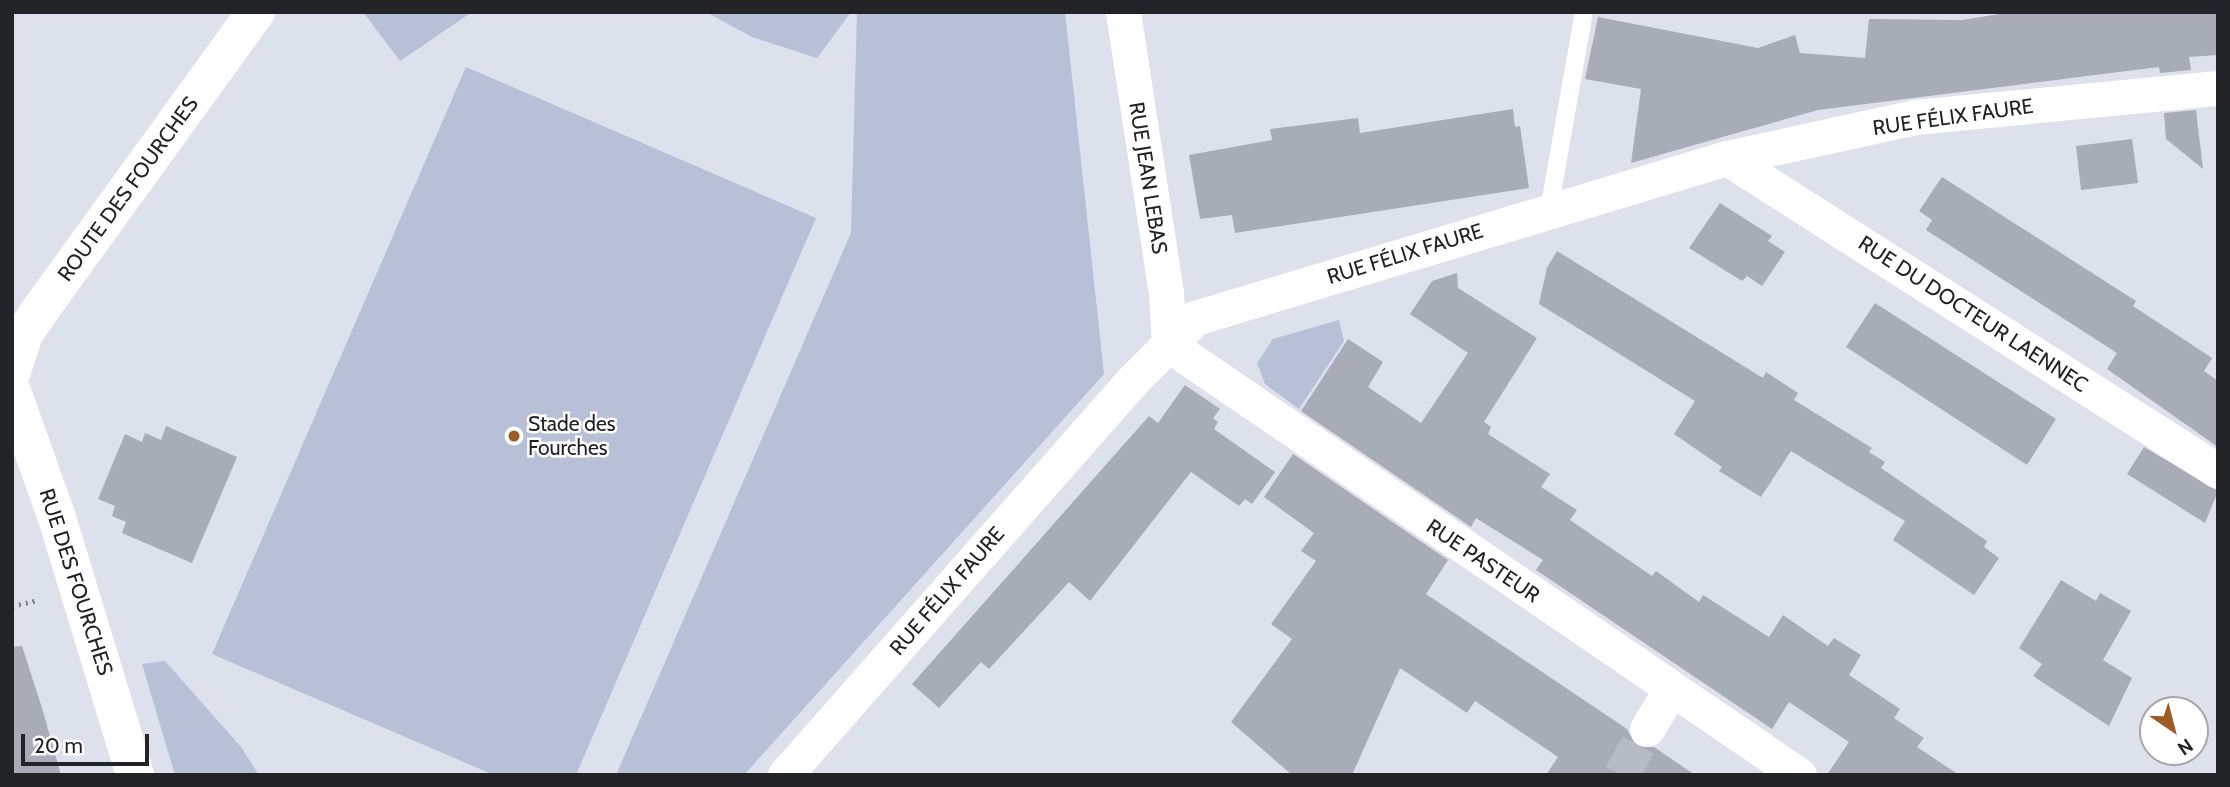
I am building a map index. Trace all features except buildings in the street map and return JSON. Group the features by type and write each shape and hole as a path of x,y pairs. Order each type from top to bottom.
{"main road":[{"name":"ROUTE DES FOURCHES","path":"12,371 24,334 38,313 256,12"},
{"name":"RUE DES FOURCHES","path":"12,391 57,518 135,775"}],"street":[{"name":"RUE JEAN LEBAS","path":"1123,12 1166,293 1169,345"},
{"name":"RUE FÉLIX FAURE","path":"785,775 1133,380 1195,318 1727,158 1915,117 2218,88"},
{"name":"RUE DU DOCTEUR LAENNEC","path":"1727,158 2218,471"},
{"name":"RUE PASTEUR","path":"1169,345 1799,775"},
{"path":"1647,729 1671,689"}],"lane":[{"path":"1549,210 1584,12"}],"path":[{"path":"12,607 52,596"}],"shaded area":[{"path":"363,12 472,12 400,61"},
{"path":"706,12 851,12 817,58 752,37"},
{"path":"857,12 1065,12 1104,374 744,775 616,775 851,233"},
{"name":"Stade des Fourches","path":"466,67 816,218 576,775 494,775 212,654"},
{"path":"1339,320 1344,341 1299,409 1265,384 1257,363 1273,339"},
{"path":"165,661 241,747 259,775 175,775 142,664"}],"tunnel":[{"path":"1621,775 1647,729"}],"place":[{"name":"Stade des Fourches","path":"514,436"}]}
